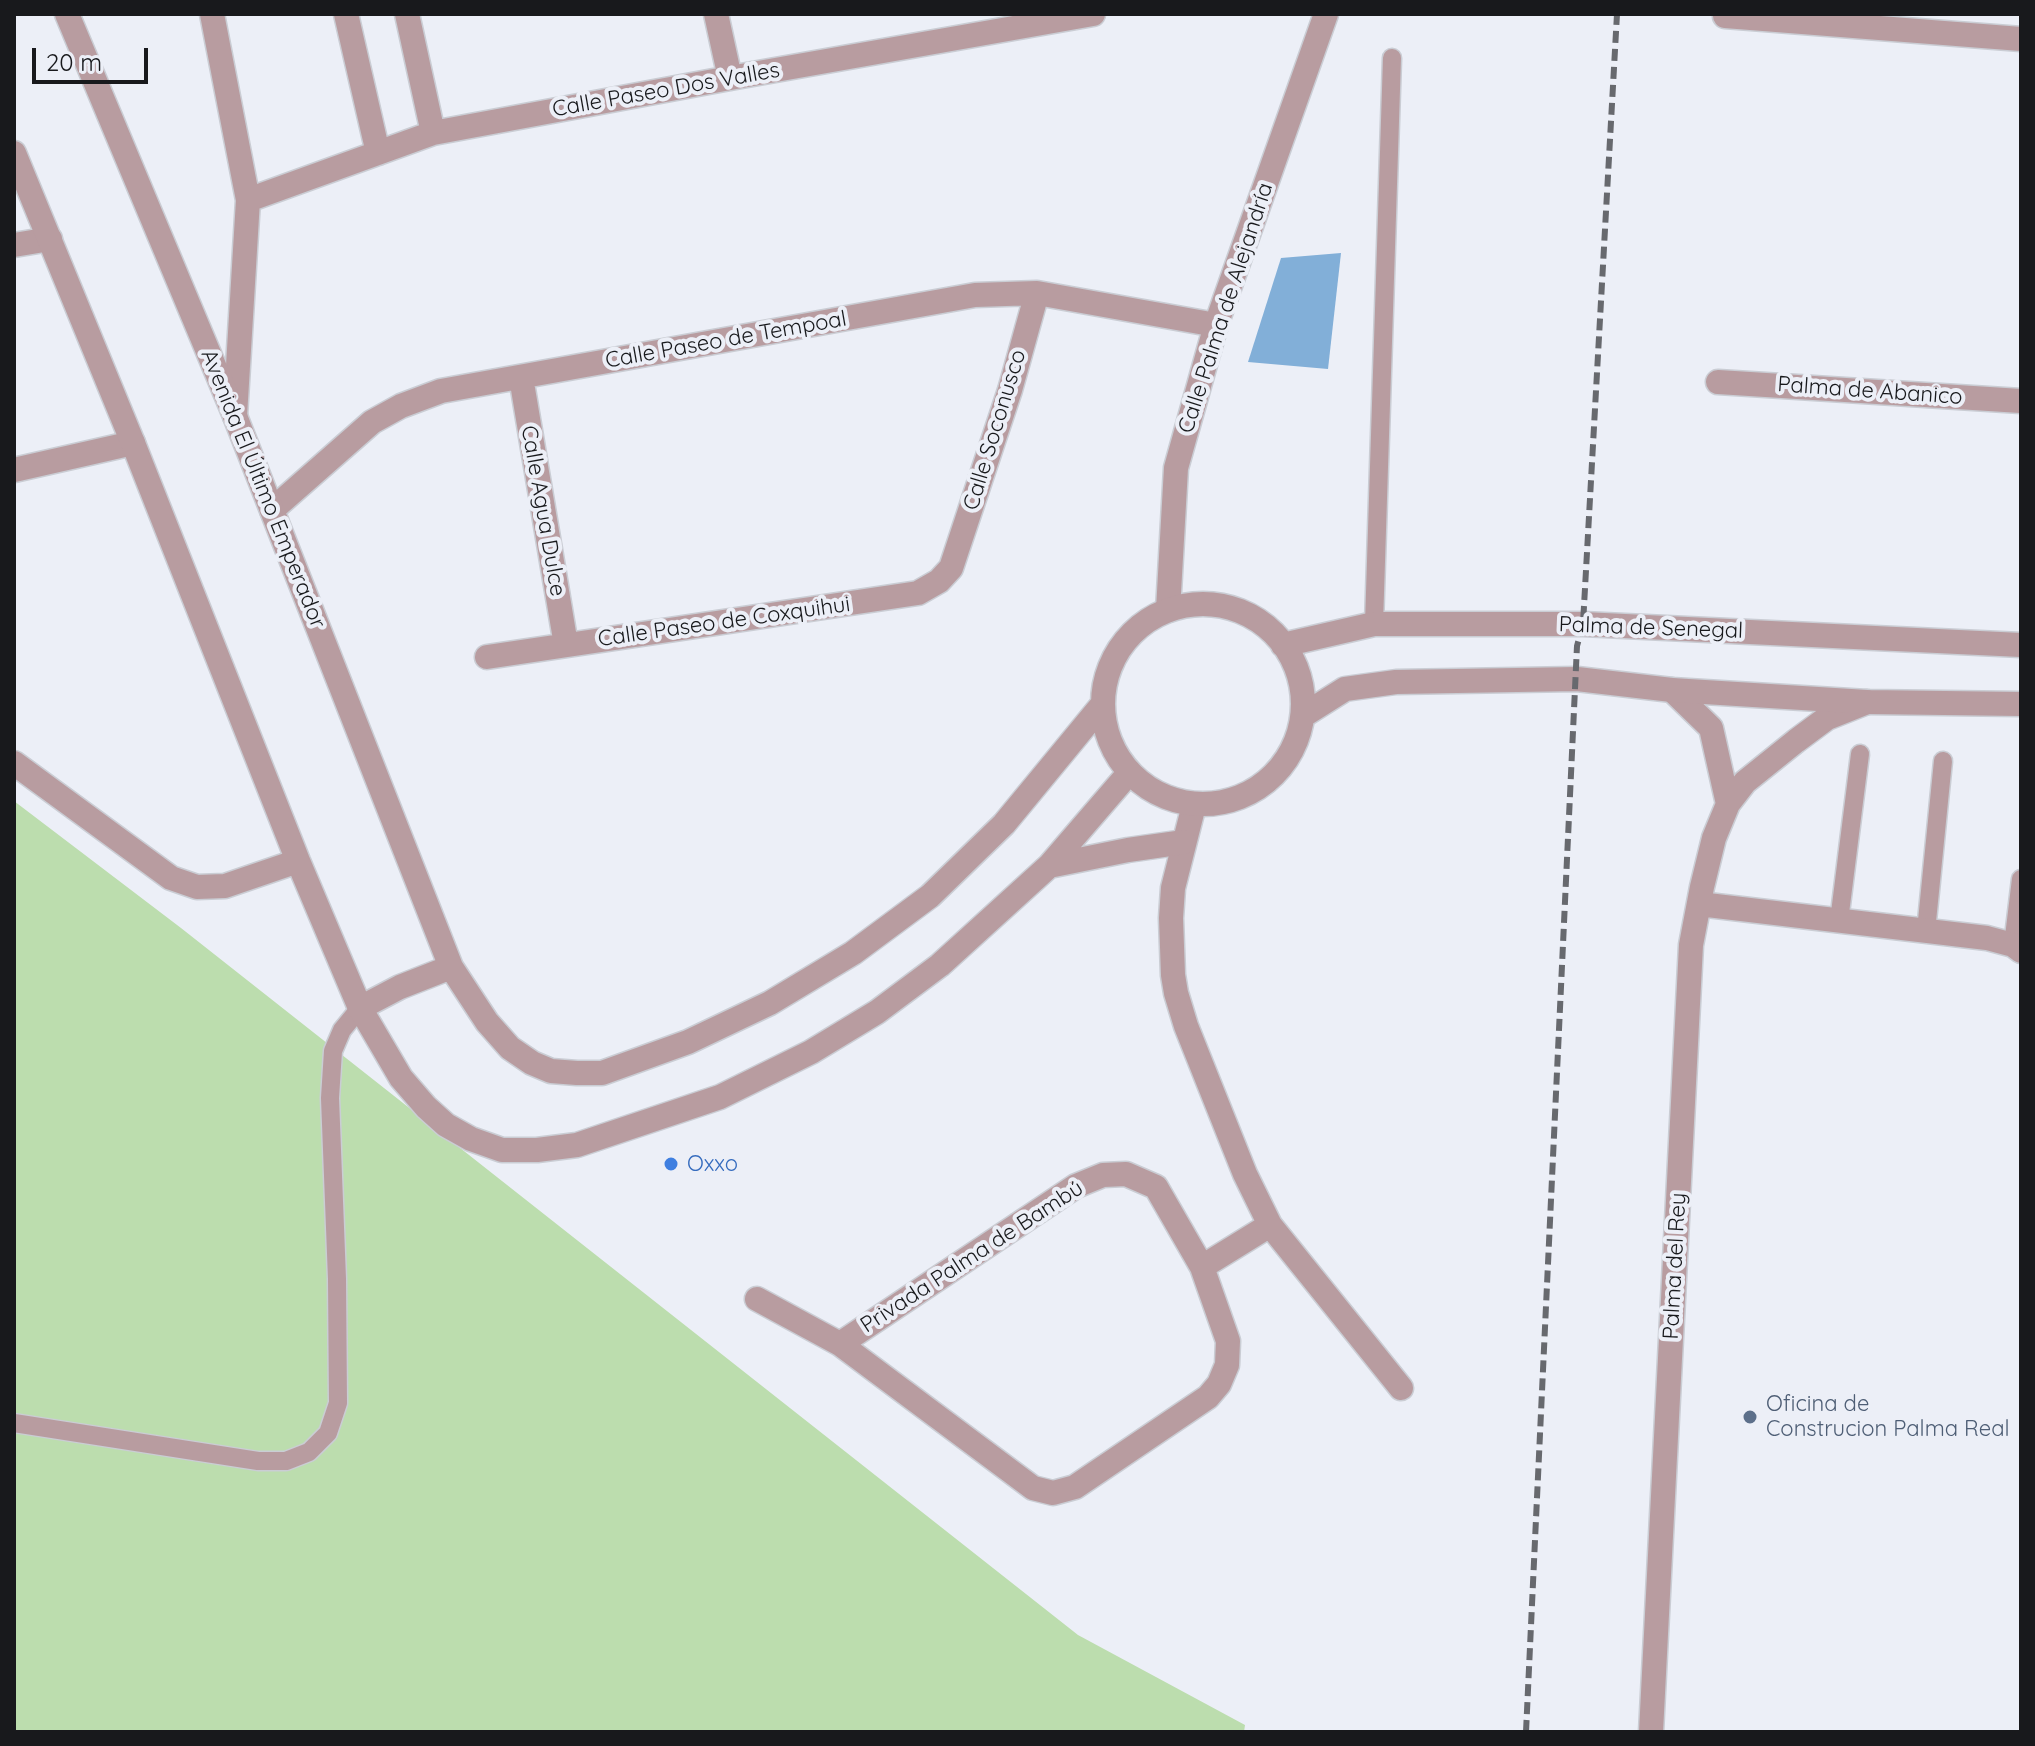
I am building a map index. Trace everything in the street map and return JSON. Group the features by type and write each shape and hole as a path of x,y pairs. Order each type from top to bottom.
{"street":[{"name":"Avenida El Último Emperador","path":"67,14 235,416 451,967 487,1022 510,1048 532,1063 551,1071 602,1073 688,1042 770,1003 853,953 930,896 1004,824 1102,705"},
{"path":"212,14 248,200 235,416"},
{"path":"346,14 378,153"},
{"path":"407,14 433,133"},
{"path":"716,14 730,78"},
{"name":"Calle Paseo Dos Valles","path":"248,200 433,133 1093,14"},
{"name":"Calle Palma de Alejandría","path":"1168,610 1176,468 1216,325 1326,14"},
{"path":"1725,16 2021,39"},
{"path":"14,153 360,1008 401,1078 446,1125 471,1139 502,1150 577,1145 720,1097 825,1044 877,1012 940,965 1049,866 1129,773"},
{"path":"14,245 50,239"},
{"name":"Calle Paseo de Tempoal","path":"272,510 372,422 441,391 975,295 1037,293 1216,325"},
{"name":"Calle Soconusco","path":"951,568 1010,390 1037,293"},
{"name":"Calle Agua Dulce","path":"521,377 566,645"},
{"name":"Palma de Abanico","path":"1718,382 2021,401"},
{"path":"14,470 133,443"},
{"name":"Calle Paseo de Coxquihui","path":"487,657 918,593 939,581 951,568"},
{"path":"1307,713 1298,673 1283,645 1264,623 1239,611 1216,605 1191,604 1168,610 1140,625 1119,647 1107,675 1102,705 1110,742 1129,773 1158,795 1194,805 1221,803 1247,795 1270,779 1288,758 1307,713 1345,689 1396,682 1577,679 1672,690 1867,702 2021,704"},
{"name":"Palma de Senegal","path":"1283,645 1374,624 1583,624 2021,645"},
{"path":"1672,690 1711,728 1728,804"},
{"path":"1728,804 1745,782 1763,766 1817,725 1867,702"},
{"path":"14,763 171,878 197,887 225,886 298,861"},
{"name":"Palma del Rey","path":"1651,1732 1691,945 1714,838 1728,804"},
{"path":"1194,805 1173,888 1171,944 1176,993 1186,1026 1240,1162 1270,1225 1401,1388"},
{"path":"1049,866 1184,842"},
{"path":"1699,904 1987,938 2017,948"},
{"path":"360,1008 400,987 451,967"},
{"name":"Privada Palma de Bambú","path":"757,1299 840,1344 1033,1488 1053,1493 1075,1487 1208,1397 1219,1384 1227,1365 1228,1341 1202,1267 1156,1187 1126,1174 1103,1175 1076,1186 840,1344"},
{"path":"1202,1267 1270,1225"}],"lane":[{"path":"1374,624 1392,58"},
{"path":"1839,921 1860,754"},
{"path":"1926,931 1943,761"},
{"path":"2017,948 2021,879"},
{"path":"14,1423 258,1461 286,1461 309,1452 328,1433 338,1403 330,1098 333,1051 342,1030 360,1008"}],"green space":[{"path":"14,801 181,928 1078,1635 1245,1725 1244,1732 14,1732"}],"water":[{"path":"1341,253 1328,369 1248,362 1281,258"}],"railway":[{"path":"1526,1732 1577,646 1583,624 1617,14"}],"place":[{"name":"Oxxo","path":"671,1164"},
{"name":"Oficina de Construcion Palma Real","path":"1750,1417"}]}
